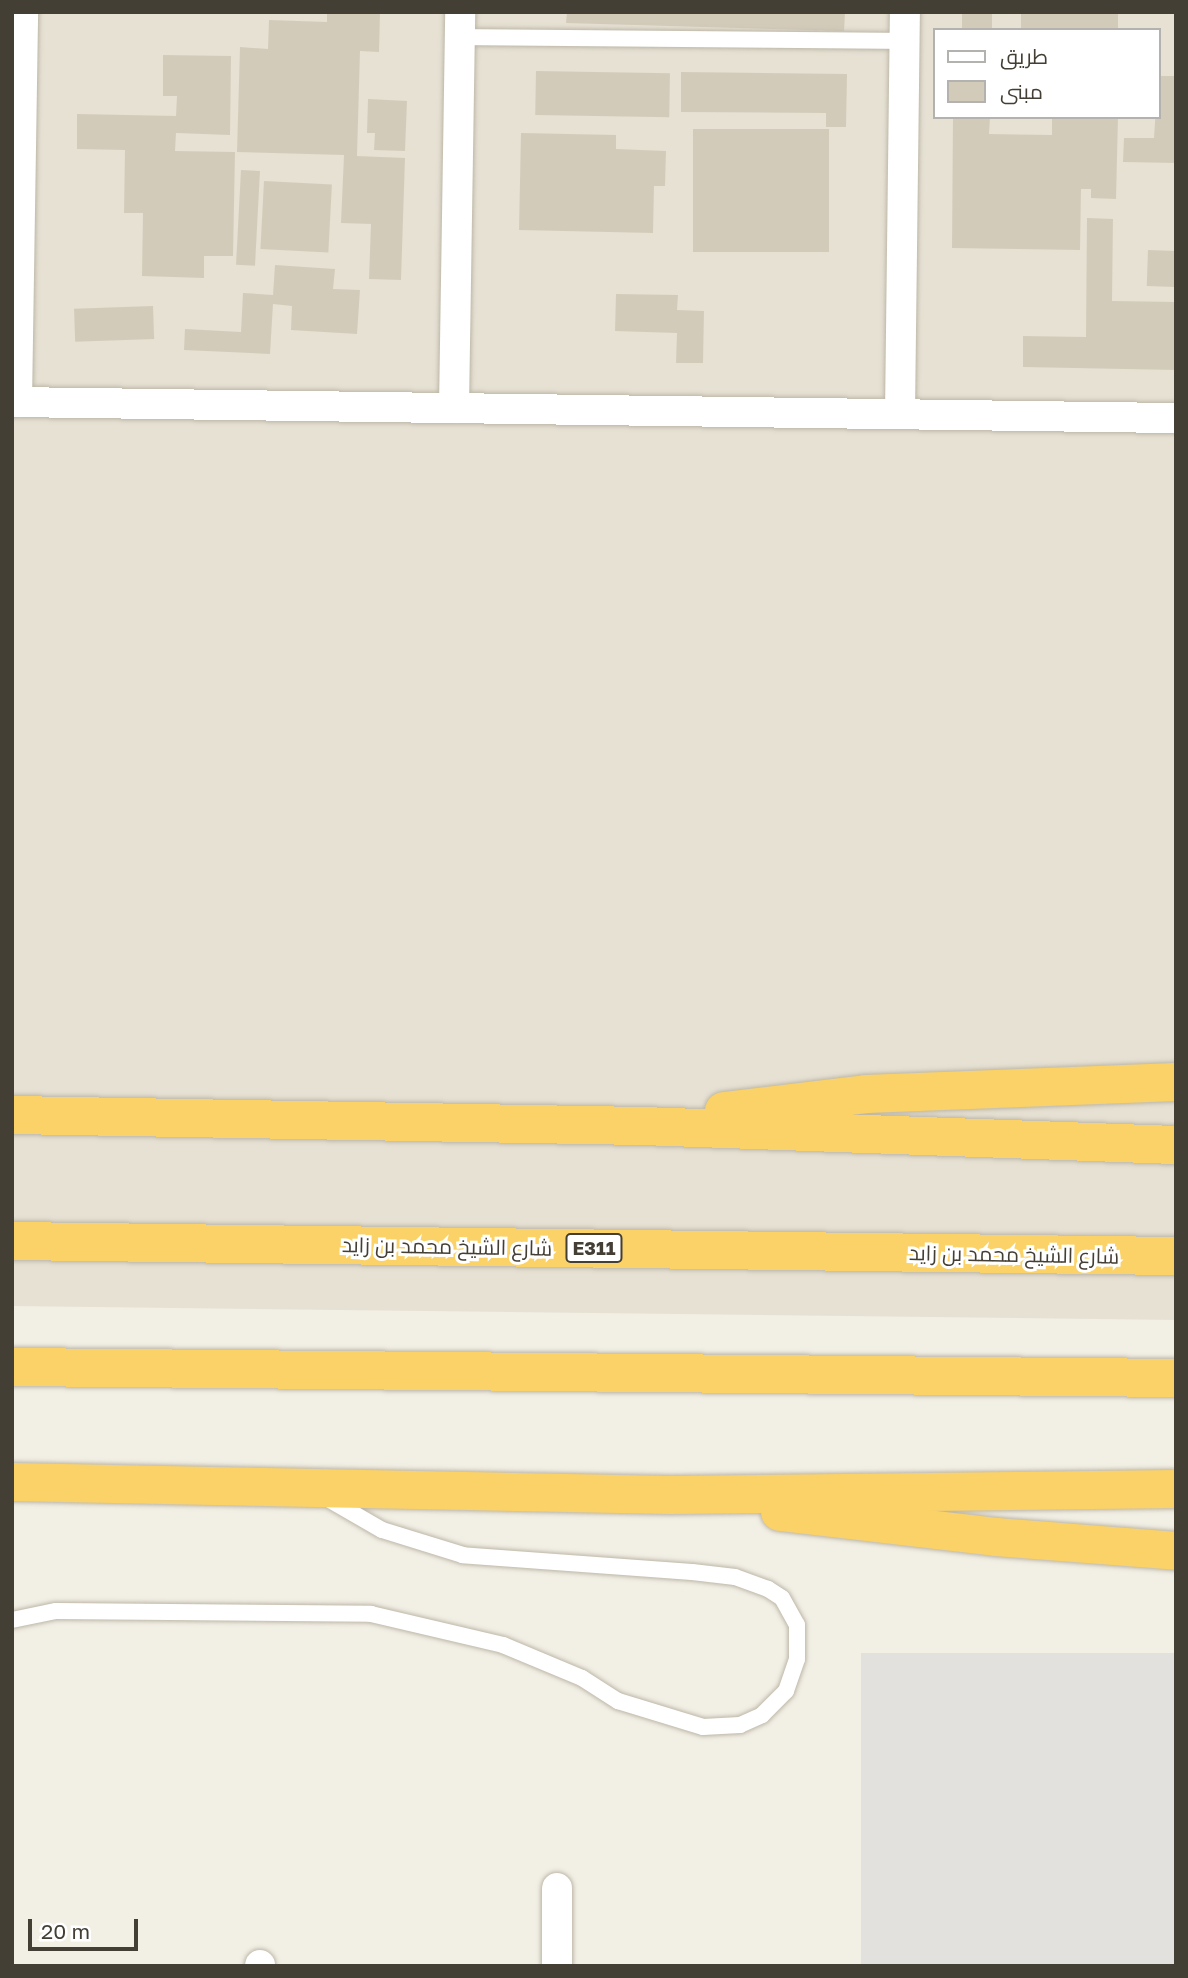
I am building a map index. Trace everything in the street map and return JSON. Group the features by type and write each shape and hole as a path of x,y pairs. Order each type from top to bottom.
{"highway":[{"path":"642,1126 716,1112 866,1094 1176,1082"},
{"path":"12,1115 642,1126 1176,1145"},
{"name":"شارع الشيخ محمد بن زايد","path":"12,1241 1176,1256"},
{"path":"12,1367 1176,1378"},
{"path":"12,1482 671,1495 1176,1489"},
{"path":"12,1501 73,1483"},
{"path":"671,1495 888,1526 1176,1551"}],"street":[{"path":"23,12 15,402 1176,418"},
{"path":"454,408 460,24"},
{"path":"900,413 905,27"},
{"path":"557,1888 557,1966"}],"lane":[{"path":"460,24 905,27"},
{"path":"12,1620 56,1611 371,1614 503,1645 582,1678 618,1700 711,1727 740,1726 762,1715 786,1691 797,1659 797,1625 782,1598 768,1589 735,1577 692,1572 463,1555 382,1530 309,1487"}],"shaded area":[{"path":"12,12 1176,12 1176,1320 12,1306"},
{"path":"861,1653 1176,1653 1176,1966 861,1966"}],"building":[{"path":"327,12 380,12 379,52 360,51 357,156 405,158 401,280 369,279 371,224 341,223 344,155 237,152 240,47 268,49 269,20 327,22"},
{"path":"567,12 845,12 844,31 566,23"},
{"path":"962,12 992,12 992,28 962,28"},
{"path":"1021,12 1118,12 1118,28 1021,28"},
{"path":"163,55 231,56 230,135 176,133 175,151 235,152 233,256 204,256 204,278 142,276 143,213 124,213 125,150 77,149 77,114 176,116 177,96 163,96"},
{"path":"536,71 670,73 669,117 535,115"},
{"path":"681,72 847,74 846,127 826,127 826,113 681,112"},
{"path":"1160,76 1176,76 1176,163 1123,162 1124,138 1154,138 1155,119 1160,119"},
{"path":"368,99 407,101 405,151 374,150 375,133 367,133"},
{"path":"953,119 990,119 989,134 1052,135 1052,119 1118,119 1116,199 1091,198 1091,189 1081,189 1080,250 952,248"},
{"path":"693,129 829,129 829,252 693,252"},
{"path":"521,133 616,135 616,149 666,151 665,186 654,186 653,233 519,230"},
{"path":"241,170 260,171 255,266 236,265"},
{"path":"264,181 332,185 328,252 260,249"},
{"path":"1087,218 1113,219 1112,301 1176,302 1176,370 1023,367 1023,336 1086,337"},
{"path":"1148,250 1176,251 1175,287 1147,286"},
{"path":"275,265 335,269 333,289 360,290 357,334 291,330 292,306 273,304 270,354 184,350 185,329 241,332 243,293 273,295"},
{"path":"616,294 678,295 677,310 704,311 703,363 676,363 677,333 615,331"},
{"path":"153,306 154,339 75,342 74,309"}]}
